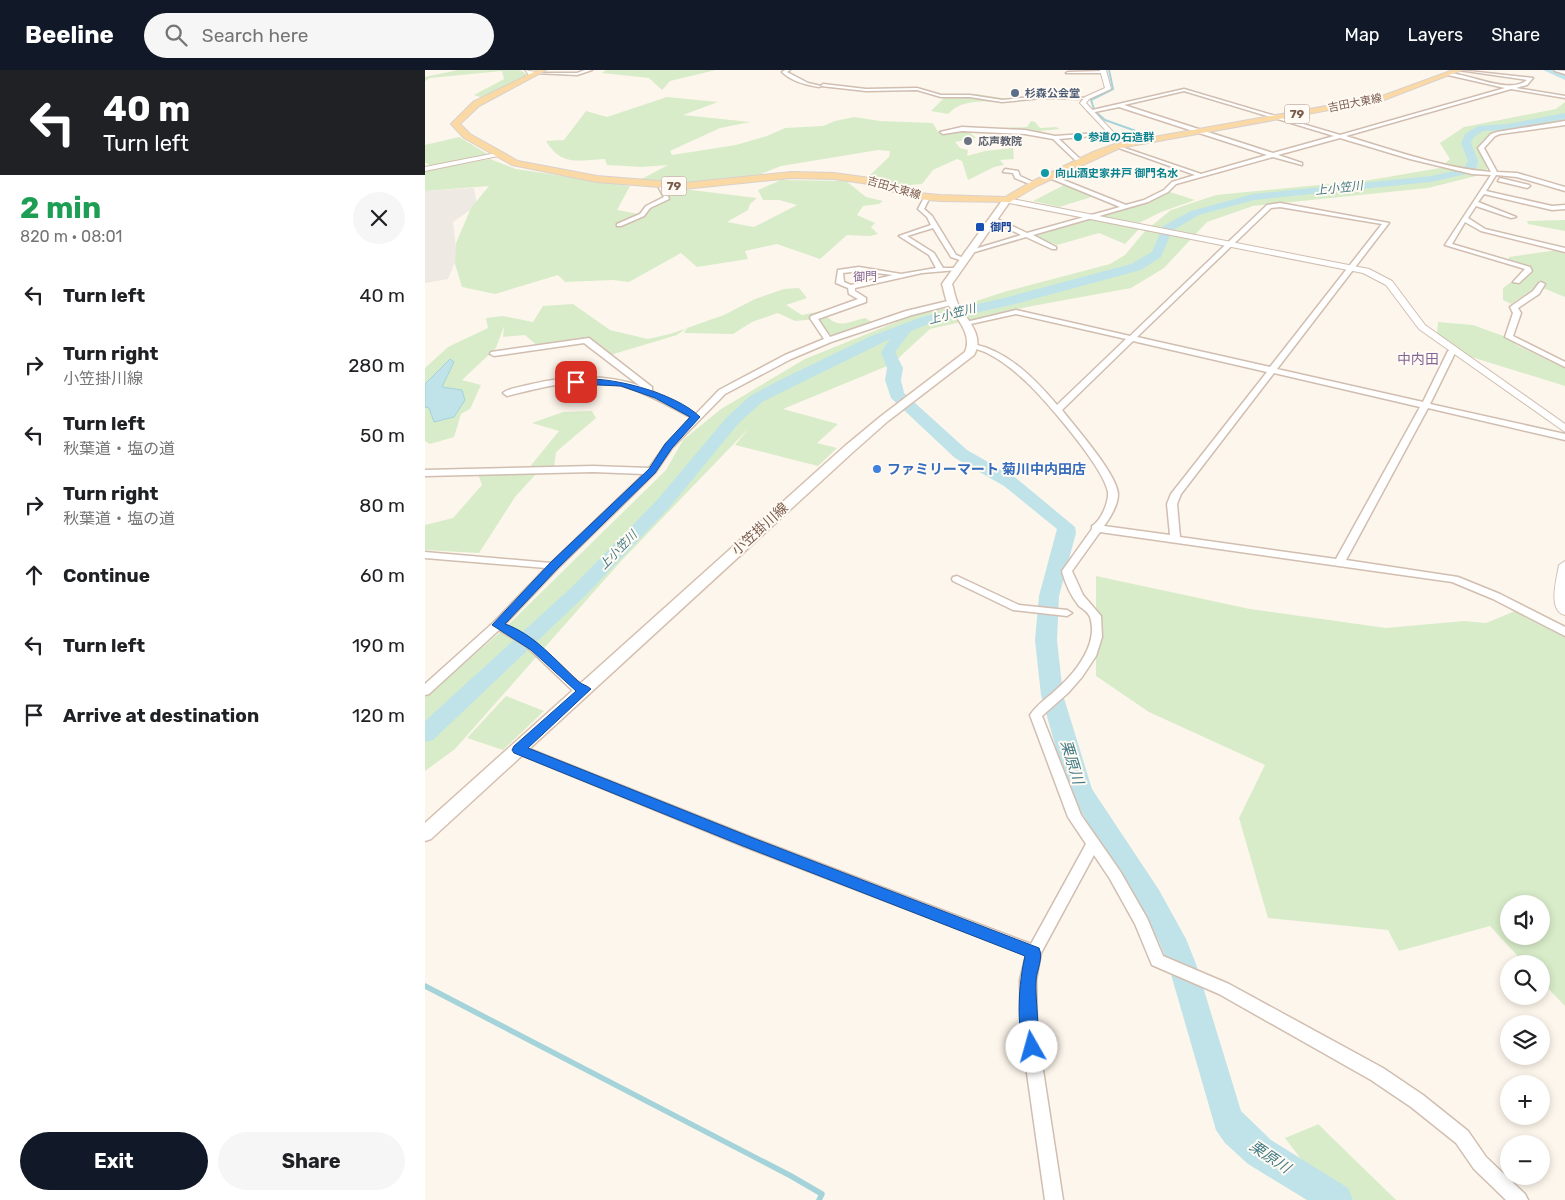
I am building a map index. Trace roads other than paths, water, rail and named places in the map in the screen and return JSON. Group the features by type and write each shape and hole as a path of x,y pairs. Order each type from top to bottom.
{"main road":[{"name":"吉田大東線","path":"540,72 476,104 455,124 467,136 515,163 543,170 597,179 667,186 699,185 792,175 834,176 870,181 927,198 1007,200 1049,176 1082,160 1118,146 1384,98 1460,70"},
{"path":"973,346 972,338 965,322 952,304 947,284 955,269 1007,200"},
{"name":"小笠掛川線","path":"425,834 820,475 898,407 957,365 973,346"}],"street":[{"path":"527,70 529,73 577,74 590,70"},
{"path":"788,70 784,72 807,84 860,90 917,89 941,96 970,96 1002,101 1043,97 1087,98 1107,89 1102,79 1103,71 1068,73"},
{"path":"927,198 921,209 953,256 966,255 1146,201 1174,183 1525,84 1531,79 1460,70"},
{"path":"1557,70 1565,73"},
{"path":"1450,74 1509,88 1565,97"},
{"path":"1091,112 1184,90 1339,136 1527,186"},
{"path":"1087,98 1083,103 1112,134 1130,143"},
{"path":"1120,105 1300,164"},
{"path":"1495,179 1481,148 1493,135 1565,123"},
{"path":"943,132 962,128 1001,132 1025,132 1055,138 1112,134"},
{"path":"1055,138 1082,160"},
{"path":"1118,146 1202,176"},
{"path":"425,169 496,154"},
{"path":"1005,171 1016,172 1017,177 1033,184"},
{"path":"1049,176 1126,207"},
{"path":"1517,282 1529,271 1528,268 1448,244 1482,192 1495,179 1517,176 1563,188"},
{"path":"619,225 642,214 648,207 667,198 662,188 667,186"},
{"path":"1551,193 1563,188"},
{"path":"1482,192 1552,208 1565,207"},
{"path":"1007,200 1353,268 1378,276 1389,283 1422,327 1452,351 1565,429"},
{"path":"1475,203 1513,217"},
{"path":"1056,411 1269,206 1280,205 1386,223 1176,494 1172,504 1175,540"},
{"path":"993,219 1054,248"},
{"path":"1464,219 1483,230 1565,250"},
{"path":"934,226 902,236 932,254 940,269"},
{"path":"828,340 814,318 863,300 852,292 851,287 839,280 840,271 859,269 905,274"},
{"path":"851,287 905,274 955,269"},
{"path":"1541,284 1536,292 1514,306 1517,313 1509,338 1565,365"},
{"path":"425,691 498,625 554,566 652,471 669,446 721,392 788,357 828,340 909,313 952,304"},
{"path":"965,322 1016,312 1565,437"},
{"path":"495,354 555,341 586,340 658,396 696,417"},
{"path":"973,346 984,348 1025,376 1100,464 1109,480 1113,493 1110,508 1067,571 1070,583 1082,601 1094,614 1098,628 1096,644 1080,672 1063,691 1042,707 1037,715 1075,817 1115,875 1142,922 1157,960 1224,989 1377,1074 1417,1101 1462,1137 1480,1163 1519,1200"},
{"path":"1340,562 1425,406 1452,351"},
{"path":"507,393 554,382 602,381 622,384 658,396"},
{"path":"425,473 482,478 593,469 652,471"},
{"path":"1097,528 1454,579 1485,589 1515,607 1565,632"},
{"path":"425,555 554,566"},
{"path":"1564,573 1561,598 1565,611"},
{"path":"957,578 1023,609 1067,613"},
{"path":"498,625 510,629 535,647 576,686 585,689"},
{"path":"518,750 748,842 1033,952"},
{"path":"1054,1200 1029,1031 1028,980 1033,952 1093,844"}],"water":[{"path":"450,359 454,362 442,387 462,390 465,400 454,417 434,422 429,408 425,407 425,384"}],"waterway":[{"path":"1094,109 1091,100 1113,89 1109,70"},
{"name":"上小笠川","path":"1547,70 1565,77"},
{"path":"1097,113 1105,120 1150,136"},
{"name":"上小笠川","path":"425,734 581,589 663,504 733,420 756,399 783,384 874,340 927,320 1010,301 1136,267 1157,254 1167,229 1195,213 1253,197 1431,179 1467,171 1472,167 1473,161 1466,143 1470,138 1469,136 1481,128 1507,127 1565,116"},
{"name":"栗原川","path":"905,329 888,352 895,368 893,380 897,395 961,454 1010,482 1066,527 1067,533 1049,596 1046,640 1052,695 1080,791 1149,898 1172,939 1182,964 1227,1119 1236,1131 1259,1152 1336,1200"},
{"path":"425,986 791,1176 822,1194 819,1200"}],"place":[{"name":"杉森公会堂","path":"1015,93"},
{"name":"参道の石造群","path":"1078,137"},
{"name":"応声教院","path":"968,141"},
{"name":"向山酒史家井戸 御門名水","path":"1045,173"},
{"name":"御門","path":"980,227"},
{"name":"ファミリーマート 菊川中内田店","path":"877,469"}],"district":[{"name":"御門","path":"865,277"},
{"name":"中内田","path":"1418,359"}]}
